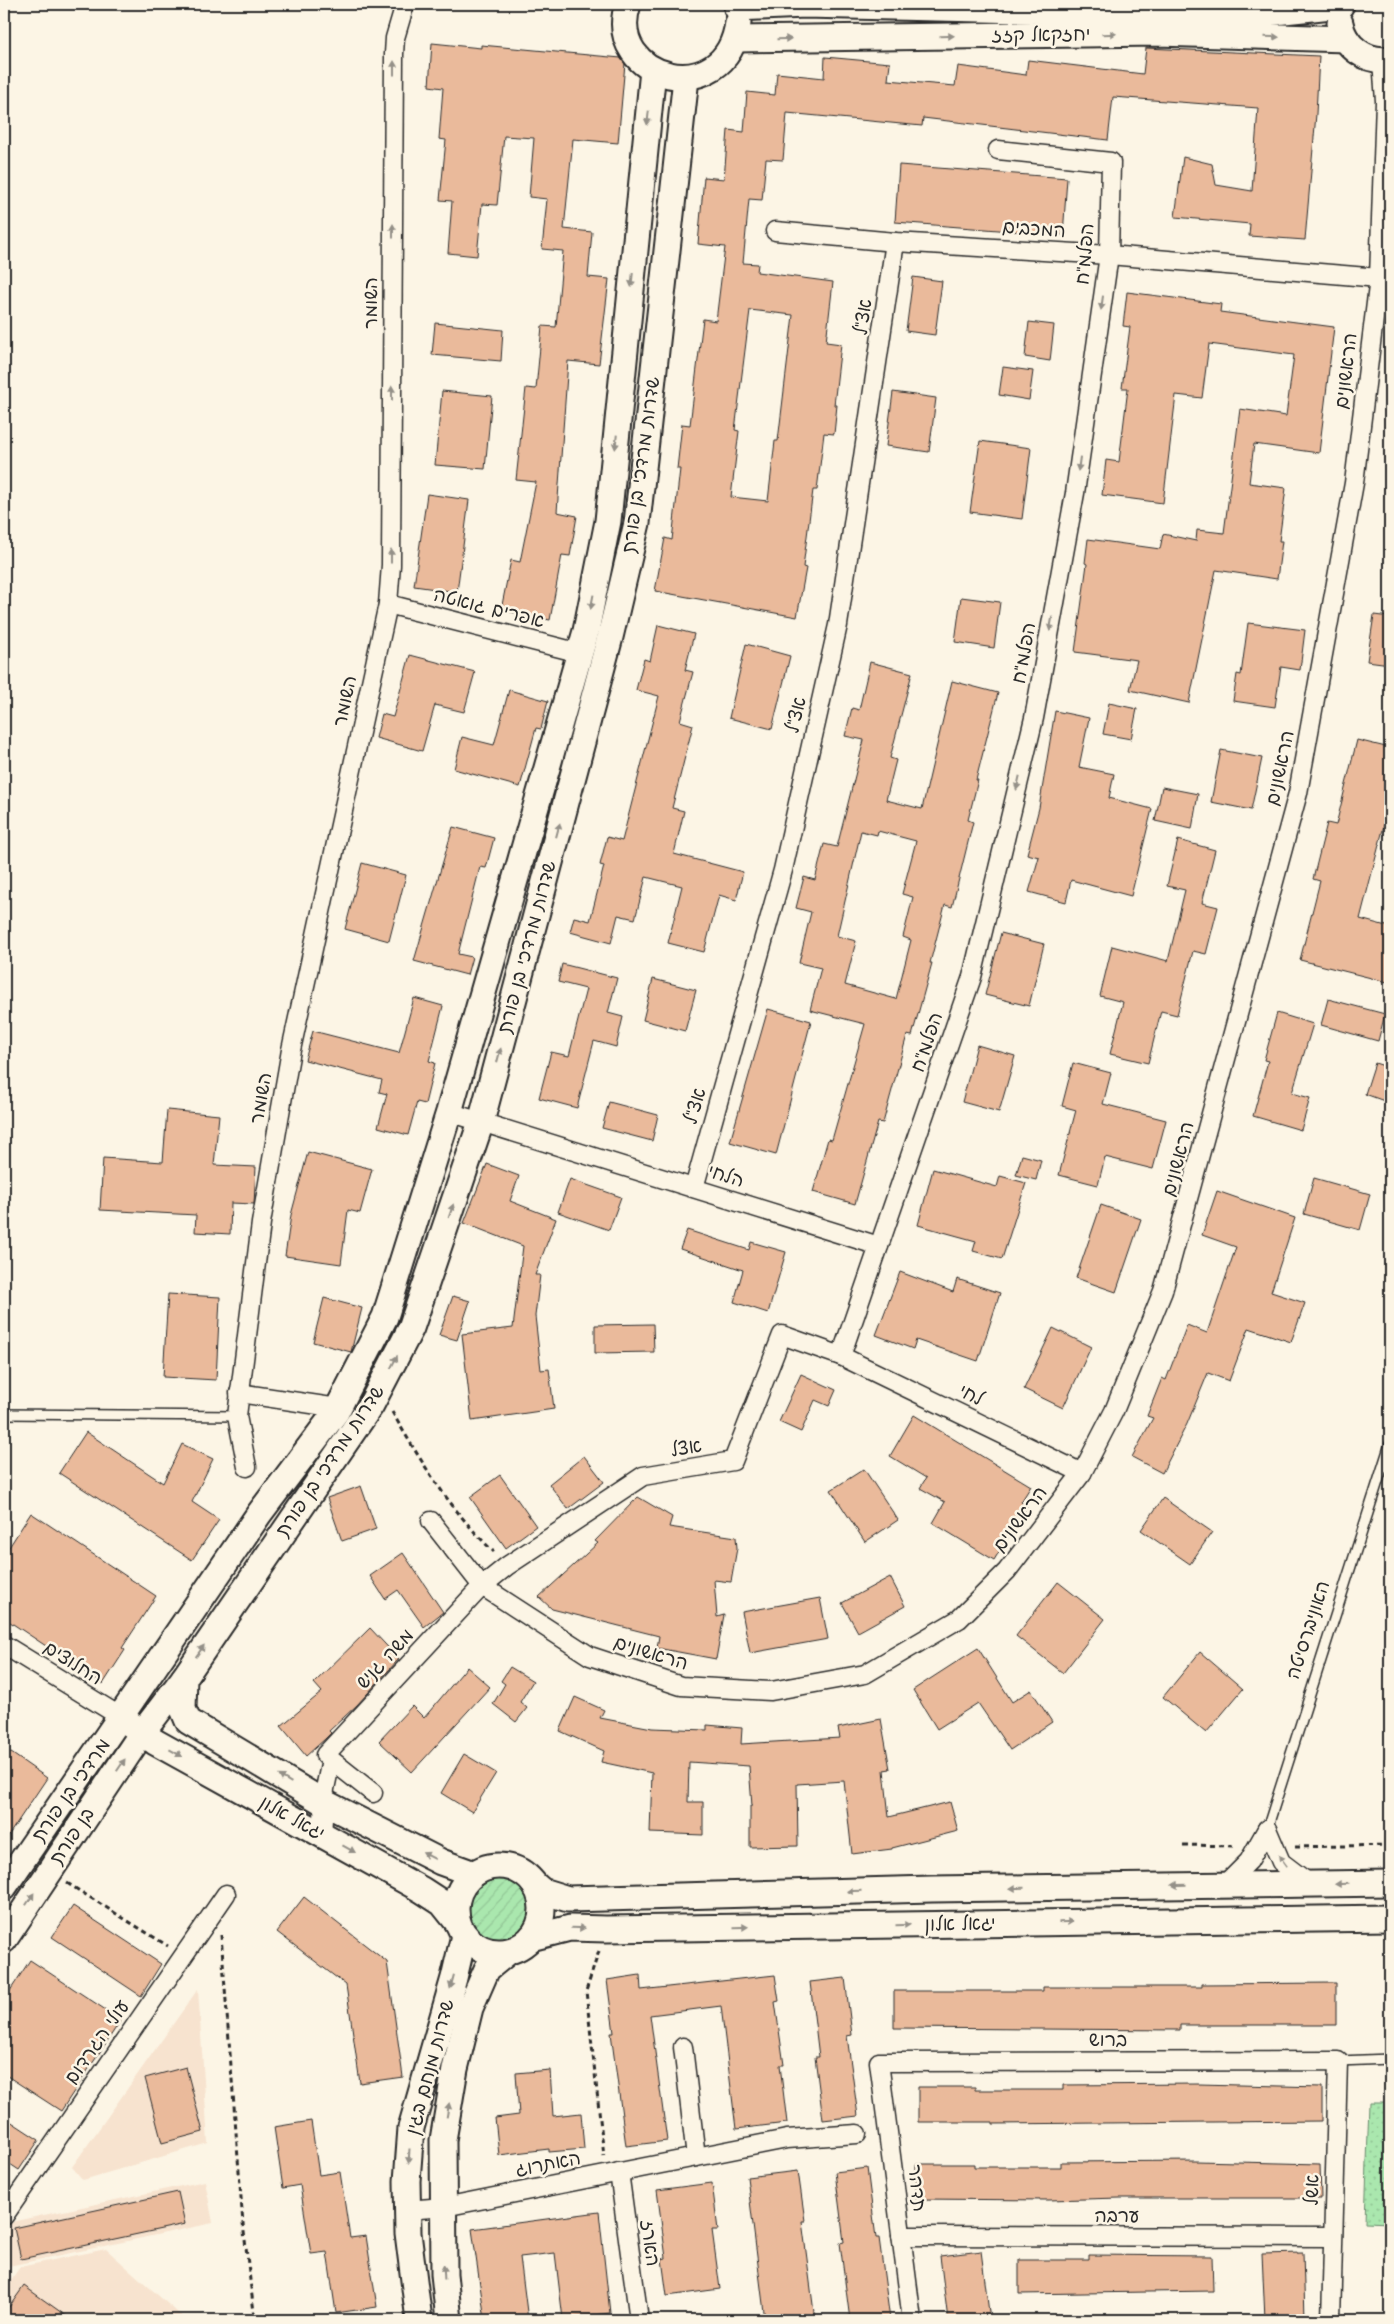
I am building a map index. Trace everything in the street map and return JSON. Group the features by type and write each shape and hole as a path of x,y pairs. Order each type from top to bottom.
{"street":[{"path":"628,4 625,12 626,31 631,46 640,60 653,70 669,76 686,78 702,74 717,66 728,54 736,39 738,24 736,6"},
{"path":"1341,4 1340,17 1346,39 1362,54 1386,60"},
{"name":"יחזקאל קזז","path":"736,6 1131,8 1247,14 1341,4"},
{"name":"השומר","path":"247,1466 237,1416 261,1223 291,1050 388,604 391,565 394,54 395,38 404,7"},
{"name":"יחזקאל קזז","path":"736,39 1158,34 1346,39"},
{"name":"הראשונים","path":"431,1521 482,1586 590,1656 681,1686 772,1691 865,1674 959,1619 1007,1572 1082,1473 1114,1411 1163,1291 1298,794 1354,483 1379,278 1388,101 1386,60"},
{"name":"שדרות מרדכי בן פורת","path":"121,1717 259,1514 338,1408 385,1317 449,1112 580,653 608,521 653,70"},
{"name":"שדרות מרדכי בן פורת","path":"142,1733 184,1678 371,1406 412,1328 481,1122 610,637 637,523 686,78"},
{"name":"הפלמ\"ח","path":"879,1246 972,978 1034,718 1074,493 1109,255 1111,162 998,150"},
{"name":"המכבים","path":"775,231 895,242 1109,255 1379,278"},
{"name":"אצ\"ל","path":"694,1188 783,870 838,625 895,242"},
{"name":"אפרים גואטה","path":"388,604 580,653"},
{"name":"הלחי","path":"449,1112 879,1246"},
{"path":"841,1356 879,1246"},
{"name":"אצל","path":"482,1586 507,1566 643,1476 733,1461 782,1335 841,1356"},
{"name":"לחי","path":"841,1356 1082,1473"},
{"path":"240,1393 338,1408"},
{"name":"משה גניש","path":"322,1834 323,1802 331,1760 325,1755 482,1586"},
{"name":"החלוצים","path":"4,1645 121,1717"},
{"name":"יגאל אלון","path":"184,1678 183,1709 188,1721 323,1802 442,1862 474,1874"},
{"name":"יגאל אלון","path":"121,1717 155,1742 436,1898 450,1912 461,1929"},
{"name":"מרדכי בן פורת","path":"4,1888 121,1717"},
{"name":"בן פורת","path":"4,1940 48,1871 142,1733"},
{"path":"331,1760 373,1792"},
{"path":"1267,1829 1281,1862 1310,1884"},
{"name":"האוניברסיטה","path":"1225,1885 1249,1861 1267,1829"},
{"path":"499,1866 519,1872 535,1885 542,1908 540,1924 531,1938 521,1946 509,1951 496,1952 484,1950 461,1929 456,1910 458,1896 464,1884 474,1874 486,1868 499,1866"},
{"name":"יגאל אלון","path":"535,1885 542,1891 568,1899 942,1889 1390,1883"},
{"name":"עולי הגרדום","path":"4,2216 222,1899"},
{"name":"יגאל אלון","path":"531,1938 570,1928 1390,1918"},
{"name":"שדרות מנחם בגין","path":"419,2320 408,2210 407,2181 410,2128 454,1978 461,1929"},
{"name":"שדרות מנחם בגין","path":"450,2320 444,2274 443,2140 463,2032 470,2008 487,1969 509,1951"},
{"path":"683,2047 696,2157"},
{"name":"ברוש","path":"879,2062 1338,2061"},
{"name":"אשל","path":"1331,2320 1338,2061"},
{"name":"תדהר","path":"879,2062 912,2320"},
{"name":"האתרוג","path":"408,2210 444,2207 787,2139 857,2134"},
{"name":"הארז","path":"613,2173 640,2320"},
{"name":"ערבה","path":"901,2236 1332,2238"}],"lane":[{"path":"4,1414 237,1416"},
{"name":"האוניברסיטה","path":"1267,1829 1390,1444"},
{"path":"1338,2061 1390,2059"}],"path":[{"path":"379,1390 429,1474 473,1533 507,1566"},
{"path":"1183,1845 1240,1846 1255,1850"},
{"path":"1294,1847 1390,1845"},
{"path":"48,1871 183,1955"},
{"path":"222,1899 243,2224 255,2320"},
{"path":"606,1929 586,1991 613,2173"}],"shaded area":[{"path":"198,1989 208,2143 83,2180 72,2167"},
{"path":"205,2181 213,2223 4,2267 4,2242 11,2222"},
{"path":"106,2249 186,2320 4,2320 4,2290 20,2267"}],"green space":[{"path":"499,1874 512,1877 524,1884 531,1896 534,1909 531,1922 524,1934 512,1941 499,1944 486,1941 474,1934 467,1922 464,1909 467,1896 474,1884 486,1877"},
{"path":"1369,2103 1390,2103 1390,2223 1365,2222"}],"building":[{"path":"432,43 481,48 481,45 621,58 625,63 618,143 573,139 564,229 592,232 588,277 609,279 599,364 568,361 557,512 577,516 570,556 562,555 550,620 501,610 511,560 520,562 536,482 516,480 526,388 536,389 542,326 556,327 563,251 542,249 547,199 529,197 534,138 504,136 497,205 482,204 477,256 448,253 452,201 440,200 446,140 439,139 443,88 429,86"},
{"path":"1146,48 1319,56 1305,240 1249,236 1250,224 1175,217 1183,157 1212,164 1216,185 1252,191 1258,108 1113,97 1108,140 923,118 922,126 787,113 783,160 766,159 762,200 749,199 743,263 758,264 757,272 833,282 826,342 841,344 834,405 837,405 834,434 824,433 817,490 813,490 803,567 806,568 797,617 655,591 665,538 672,540 680,469 677,469 682,424 690,425 703,319 716,321 725,247 698,244 704,177 724,179 728,130 744,132 747,92 775,95 777,73 824,78 825,57 890,63 888,80 955,86 958,66 1026,75 1028,60 1143,74","holes":["750,310 793,315 778,441 775,441 768,501 731,497 739,431 735,430"]},
{"path":"899,165 1067,178 1063,235 895,222"},
{"path":"913,277 942,281 935,335 906,331"},
{"path":"1127,292 1221,304 1220,312 1334,327 1319,453 1254,444 1249,483 1286,488 1279,541 1282,541 1277,579 1216,570 1189,703 1130,690 1137,660 1075,652 1087,564 1085,563 1088,539 1160,549 1163,534 1196,541 1197,530 1224,533 1240,409 1286,416 1294,355 1209,344 1202,398 1176,395 1163,503 1102,495 1106,460 1119,462 1128,388 1122,388 1130,327 1123,326"},
{"path":"1029,322 1054,325 1050,361 1025,357"},
{"path":"435,323 503,330 501,361 432,355"},
{"path":"1003,367 1033,371 1029,400 999,395"},
{"path":"442,391 492,396 485,469 435,465"},
{"path":"893,392 936,398 929,452 886,446"},
{"path":"980,441 1031,448 1022,519 970,512"},
{"path":"427,494 469,500 457,592 414,586"},
{"path":"961,597 1000,602 994,648 955,642"},
{"path":"1374,615 1390,617 1390,664 1367,661"},
{"path":"1248,623 1305,630 1300,670 1281,667 1275,707 1233,701 1237,674 1241,675"},
{"path":"658,625 694,634 685,670 693,672 680,721 693,725 672,808 684,811 674,854 743,872 736,900 719,895 704,952 668,943 682,886 646,877 635,919 618,915 611,943 570,932 574,917 590,921 604,866 600,865 607,837 622,841 659,696 636,690 644,659 650,661"},
{"path":"746,644 790,656 772,729 729,718"},
{"path":"410,655 475,672 464,712 435,705 422,751 376,738 382,714 393,717"},
{"path":"870,662 912,673 890,758 896,760 886,800 922,809 952,681 998,693 976,780 978,780 968,820 973,822 952,907 945,905 930,963 932,963 912,1036 907,1035 883,1123 878,1122 855,1204 813,1192 828,1139 832,1140 865,1024 810,1010 821,968 799,963 811,912 796,908 804,877 815,880 824,844 837,847 864,740 845,736 852,708 859,710","holes":["861,831 877,835 878,831 916,841 902,894 913,897 903,937 911,940 896,999 845,985 856,941 837,936"]},
{"path":"509,690 548,701 541,729 536,728 520,787 454,769 462,737 494,745"},
{"path":"1109,703 1137,709 1131,739 1103,734"},
{"path":"1055,711 1089,718 1079,767 1114,774 1109,798 1152,809 1131,896 1071,880 1066,902 1029,892 1039,857 1027,854 1039,808"},
{"path":"1357,740 1390,748 1390,802 1360,919 1390,927 1390,970 1387,982 1300,960 1320,881 1313,879 1327,823 1336,825"},
{"path":"1221,750 1262,758 1251,810 1211,802"},
{"path":"1162,787 1198,794 1192,829 1155,821"},
{"path":"453,827 494,838 486,868 480,867 458,954 472,957 467,975 414,961"},
{"path":"1178,840 1215,850 1202,903 1218,907 1206,954 1193,951 1177,1015 1161,1011 1148,1063 1110,1054 1123,1002 1100,996 1112,946 1168,961 1185,890 1167,886"},
{"path":"362,863 406,875 389,941 345,929"},
{"path":"1001,933 1044,944 1029,1006 985,995"},
{"path":"562,964 617,978 608,1013 623,1017 616,1047 594,1041 577,1108 539,1098 551,1052 569,1056 586,989 558,982"},
{"path":"653,979 696,990 685,1031 643,1020"},
{"path":"414,998 443,1006 429,1061 435,1063 425,1104 417,1102 408,1135 378,1127 387,1094 379,1092 382,1080 305,1060 313,1031 399,1053"},
{"path":"1328,999 1385,1014 1378,1041 1321,1025"},
{"path":"768,1009 811,1021 776,1155 730,1142"},
{"path":"1277,1013 1313,1024 1292,1093 1310,1098 1301,1130 1253,1116 1268,1061 1264,1060"},
{"path":"977,1045 1015,1056 999,1112 962,1102"},
{"path":"1073,1063 1111,1073 1103,1104 1166,1120 1153,1169 1105,1157 1098,1185 1059,1175 1076,1110 1062,1106"},
{"path":"1375,1063 1390,1068 1390,1103 1365,1094"},
{"path":"609,1102 658,1115 652,1141 602,1128"},
{"path":"167,1110 219,1115 214,1165 256,1167 254,1204 231,1203 230,1234 195,1232 196,1215 100,1210 103,1158 163,1162"},
{"path":"308,1152 372,1169 360,1213 348,1210 341,1264 285,1256 291,1215"},
{"path":"1022,1155 1041,1160 1036,1180 1016,1175"},
{"path":"487,1164 519,1176 510,1201 556,1219 535,1275 540,1275 535,1316 541,1370 549,1369 554,1409 472,1421 462,1334 513,1328 523,1246 464,1223"},
{"path":"933,1169 997,1187 1000,1176 1026,1183 1002,1259 973,1251 976,1241 918,1225"},
{"path":"1314,1178 1370,1194 1360,1230 1304,1214"},
{"path":"570,1179 621,1197 609,1230 558,1212"},
{"path":"1217,1191 1295,1218 1271,1292 1305,1303 1291,1342 1249,1328 1229,1381 1208,1373 1187,1424 1162,1473 1132,1457 1153,1418 1147,1416 1162,1378 1166,1380 1187,1325 1207,1333 1236,1247 1202,1235"},
{"path":"1101,1205 1141,1219 1116,1292 1076,1278"},
{"path":"687,1230 749,1250 751,1242 786,1252 768,1313 734,1302 743,1270 680,1249"},
{"path":"900,1272 953,1292 957,1279 1000,1293 978,1361 916,1340 913,1349 876,1335"},
{"path":"168,1294 220,1297 216,1380 163,1377"},
{"path":"453,1296 470,1301 457,1340 439,1335"},
{"path":"324,1298 362,1308 351,1352 313,1342"},
{"path":"653,1324 654,1352 595,1353 595,1325"},
{"path":"1053,1328 1091,1347 1063,1408 1024,1389"},
{"path":"801,1374 836,1390 829,1406 815,1400 801,1432 779,1422"},
{"path":"914,1415 1031,1486 1021,1502 1027,1506 994,1560 933,1523 945,1502 920,1488 926,1478 890,1456"},
{"path":"86,1432 163,1483 182,1444 213,1459 192,1502 219,1520 192,1560 59,1473"},
{"path":"584,1456 604,1482 568,1509 549,1484"},
{"path":"864,1469 898,1520 865,1542 831,1490"},
{"path":"500,1475 536,1526 506,1548 470,1497"},
{"path":"361,1486 376,1529 342,1541 327,1498"},
{"path":"638,1497 672,1517 669,1527 736,1537 737,1548 731,1582 714,1580 717,1617 724,1615 716,1659 657,1648 659,1636 552,1609 539,1597 598,1543 595,1541"},
{"path":"1163,1498 1212,1532 1190,1564 1141,1530"},
{"path":"31,1513 156,1596 122,1648 125,1650 103,1684 4,1618 4,1555"},
{"path":"403,1553 443,1612 424,1627 398,1590 385,1599 370,1576"},
{"path":"890,1577 905,1606 858,1632 842,1603"},
{"path":"1058,1582 1105,1619 1063,1673 1016,1636"},
{"path":"820,1598 828,1639 750,1653 742,1612"},
{"path":"370,1628 399,1659 357,1705 329,1731 331,1733 306,1756 281,1726 322,1692 314,1683"},
{"path":"978,1648 1012,1702 1031,1690 1052,1722 1010,1750 978,1703 937,1729 913,1690"},
{"path":"1200,1652 1243,1689 1206,1733 1163,1697"},
{"path":"467,1667 490,1687 412,1772 379,1741 412,1706 424,1718"},
{"path":"510,1667 533,1681 520,1702 527,1708 516,1722 493,1704 505,1684 501,1681"},
{"path":"575,1697 604,1710 600,1718 652,1728 707,1730 707,1725 742,1728 741,1744 840,1738 838,1728 881,1719 890,1769 884,1770 889,1817 950,1802 958,1831 892,1849 852,1854 844,1781 797,1784 798,1846 750,1847 750,1806 752,1806 749,1766 689,1762 688,1802 703,1802 703,1835 650,1833 652,1773 601,1762 604,1751 560,1731"},
{"path":"4,1748 47,1778 4,1842"},
{"path":"464,1754 496,1773 472,1812 441,1793"},
{"path":"304,1897 387,1962 403,2077 360,2083 346,1985 277,1932"},
{"path":"73,1906 161,1964 141,1996 52,1937"},
{"path":"30,1960 121,2020 61,2111 4,2074 4,2000"},
{"path":"640,1975 641,1990 775,1975 779,2001 775,2002 784,2065 780,2065 787,2123 736,2129 721,2006 650,2015 667,2141 626,2146 611,2033 614,2033 607,1980"},
{"path":"845,1978 852,2035 847,2036 858,2116 823,2120 815,2057 819,2057 810,1982"},
{"path":"1336,1983 1336,2025 1180,2025 1180,2030 894,2028 894,1991 1043,1991 1043,1987 1202,1987 1202,1984"},
{"path":"186,2067 203,2132 162,2143 145,2078"},
{"path":"550,2070 553,2116 581,2113 584,2149 549,2152 549,2149 499,2155 495,2118 519,2115 516,2073"},
{"path":"1198,2084 1322,2087 1322,2121 993,2124 993,2122 918,2122 918,2087 975,2087 975,2090 1063,2090 1063,2085"},
{"path":"4,2117 39,2140 19,2170 4,2160"},
{"path":"311,2121 319,2175 340,2172 350,2238 366,2236 377,2307 336,2313 327,2252 311,2254 300,2185 283,2188 274,2127"},
{"path":"1196,2161 1320,2164 1321,2198 916,2199 916,2164 974,2164 974,2167 1061,2167 1061,2162"},
{"path":"867,2168 876,2238 879,2238 890,2320 850,2320 840,2243 844,2242 835,2172"},
{"path":"798,2171 805,2221 802,2221 815,2320 765,2320 747,2177"},
{"path":"712,2183 718,2230 712,2230 720,2289 667,2296 662,2259 666,2258 657,2190"},
{"path":"178,2192 185,2224 21,2259 14,2228"},
{"path":"599,2212 610,2313 563,2319 555,2253 520,2257 528,2320 485,2320 472,2229"},
{"path":"981,2251 990,2320 948,2320 940,2256"},
{"path":"1303,2253 1305,2318 1265,2319 1262,2254"},
{"path":"1089,2255 1212,2256 1213,2291 1019,2294 1019,2260 1089,2260"},
{"path":"24,2286 72,2320 4,2320 4,2314"}]}
